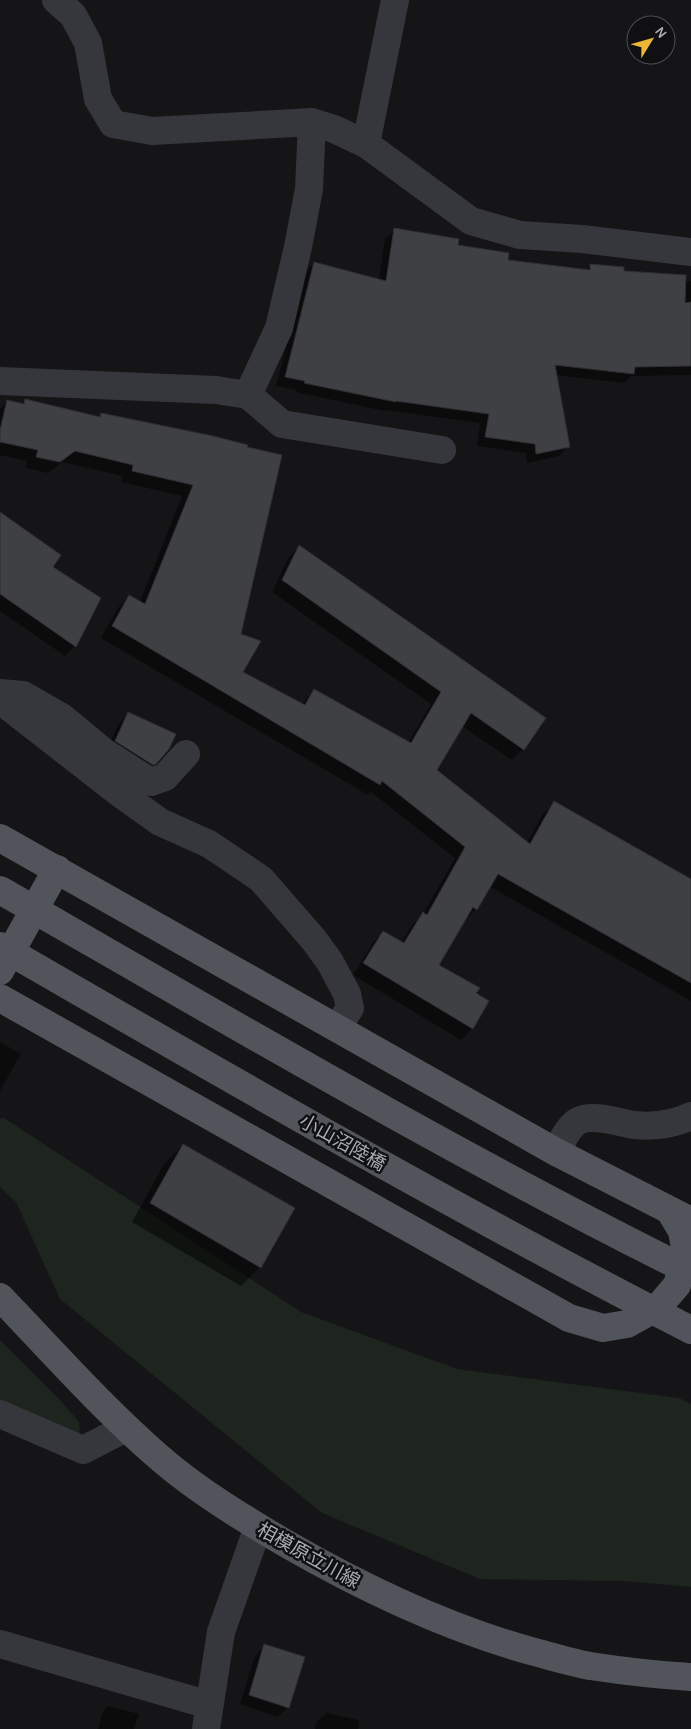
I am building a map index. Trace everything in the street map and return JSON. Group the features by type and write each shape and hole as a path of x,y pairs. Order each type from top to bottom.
{"main road":[{"path":"0,838 556,1152 680,1216 686,1253 677,1285 660,1306 627,1324 603,1328 569,1318 0,998"},
{"path":"0,971 57,869"},
{"path":"0,890 406,1121 633,1243 691,1272"},
{"name":"小山沼陸橋","path":"0,946 153,1035 379,1162 609,1288 691,1330"},
{"name":"相模原立川線","path":"0,1297 126,1428 162,1460 258,1527 304,1554 387,1598 425,1615 502,1643 589,1666 691,1676"}],"street":[{"path":"56,0 73,15 88,43 98,99 113,124 152,131 312,122 334,129 366,144 471,221 520,235 582,239 691,252"},
{"path":"366,144 396,0"},
{"path":"248,395 279,328 296,256 309,189 312,122"},
{"path":"0,381 216,390 248,395 282,424 442,450"},
{"path":"0,693 23,695 64,718 104,752 151,782 165,778 186,754"},
{"path":"0,700 118,792 160,822 209,844 261,879 314,940 330,962 347,994 350,1008 337,1028"},
{"path":"556,1152 569,1130 579,1120 597,1118 636,1125 658,1125 678,1122 691,1116"},
{"path":"0,1414 83,1450 126,1428"},
{"path":"0,1644 208,1717 221,1632 258,1527"}],"shaded area":[{"path":"4,1118 301,1312 457,1369 679,1398 691,1404 691,1587 623,1581 480,1579 322,1513 60,1299 16,1202 0,1187 0,1119"},
{"path":"0,1340 60,1400 79,1422 80,1436 0,1401"}],"building":[{"path":"394,228 459,239 458,245 509,253 508,260 590,270 590,264 624,267 624,271 686,275 685,303 691,302 691,366 635,367 634,374 555,365 570,447 536,454 535,444 485,437 489,414 396,402 304,383 305,381 285,377 314,262 386,281"},
{"path":"25,399 100,417 101,413 213,436 248,445 247,447 282,455 241,634 261,641 243,672 305,705 314,689 411,743 441,692 282,580 299,545 546,718 524,750 471,713 437,770 530,844 554,801 691,879 691,983 498,874 477,910 473,907 439,965 480,988 476,993 489,1001 473,1029 363,963 383,931 404,943 423,912 427,915 465,847 382,781 380,785 112,626 129,595 145,604 193,485 132,471 133,465 75,451 60,462 36,457 38,450 0,442 0,430 7,400 24,404"},
{"path":"0,512 61,555 53,567 101,598 76,647 0,594"},
{"path":"128,712 176,734 169,749 156,764 153,765 115,741"},
{"path":"183,1144 295,1208 261,1268 150,1203"},
{"path":"264,1644 305,1657 289,1708 249,1695"}]}
